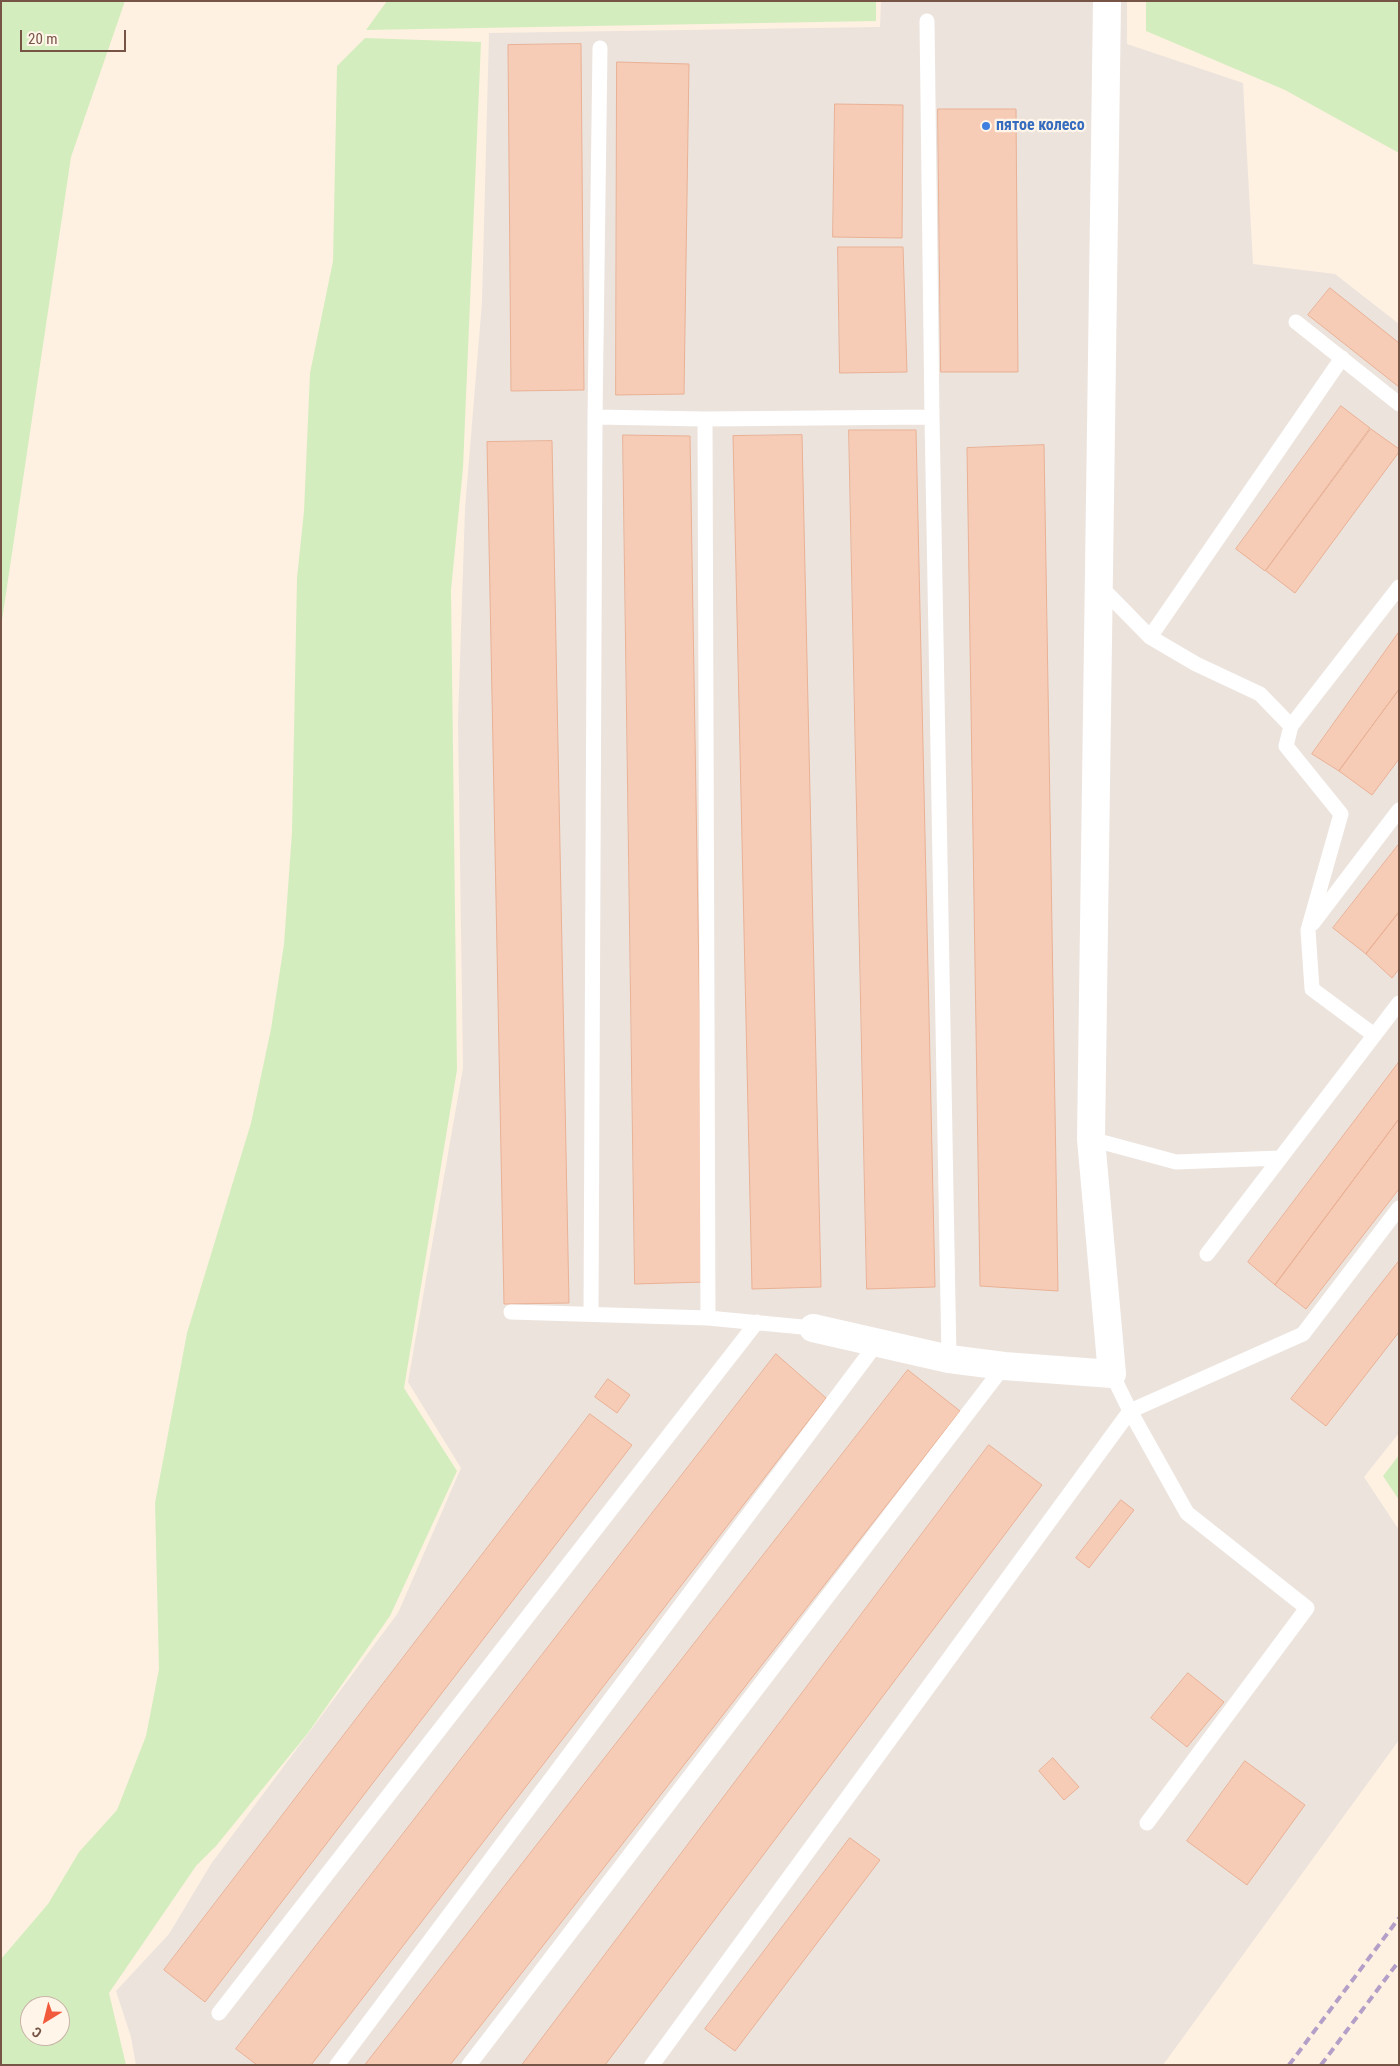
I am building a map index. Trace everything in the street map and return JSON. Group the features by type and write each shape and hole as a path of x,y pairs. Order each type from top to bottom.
{"street":[{"path":"813,1328 949,1359 1004,1366 1112,1374 1092,1139 1108,1"}],"lane":[{"path":"928,21 932,417 949,1359"},
{"path":"591,1314 595,417 600,48"},
{"path":"1296,322 1399,404"},
{"path":"1150,637 1342,358"},
{"path":"595,417 705,419 932,417"},
{"path":"705,419 708,1318"},
{"path":"1100,586 1150,637 1196,664 1260,694 1291,726"},
{"path":"1374,1035 1312,989 1308,930 1341,814 1286,746 1291,726 1399,587"},
{"path":"1308,930 1399,810"},
{"path":"1206,1254 1399,1003"},
{"path":"1092,1139 1176,1162 1280,1158"},
{"path":"652,2065 1130,1411 1303,1334 1399,1208"},
{"path":"511,1312 708,1318 813,1328"},
{"path":"218,2013 757,1322"},
{"path":"337,2065 877,1343"},
{"path":"469,2065 1004,1366"},
{"path":"1112,1374 1130,1411 1187,1513 1307,1608 1147,1823"}],"shaded area":[{"path":"881,1 1127,1 1127,44 1243,83 1253,264 1335,274 1399,324 1399,1433 1364,1477 1399,1530 1399,1740 1163,2065 136,2065 131,2037 116,1991 169,1934 211,1864 398,1613 461,1468 408,1382 463,1068 458,721 465,509 482,302 489,33 880,27"}],"green space":[{"path":"1,1 125,1 71,157 1,627"},
{"path":"387,1 876,1 876,21 366,30"},
{"path":"1146,1 1399,1 1399,153 1285,90 1146,31"},
{"path":"365,38 481,42 463,468 451,590 457,1070 404,1388 457,1471 390,1616 308,1733 216,1846 196,1866 109,1993 126,2065 1,2065 1,1959 48,1904 79,1852 117,1810 146,1736 159,1669 155,1503 187,1333 251,1123 271,1029 284,944 292,832 297,578 304,511 310,373 333,261 337,66"},
{"path":"1399,1455 1399,1500 1383,1476"}],"building":[{"path":"581,44 584,390 511,391 508,45"},
{"path":"617,62 689,64 684,394 616,395"},
{"path":"835,104 903,105 902,238 833,237"},
{"path":"938,109 1016,109 1018,372 941,372"},
{"path":"838,247 903,247 907,372 840,373"},
{"path":"1330,288 1399,343 1399,387 1308,315"},
{"path":"1341,406 1370,428 1265,571 1236,549"},
{"path":"1371,429 1399,449 1399,452 1295,593 1266,571"},
{"path":"849,430 916,430 935,1287 867,1289"},
{"path":"623,435 690,436 704,1282 635,1284"},
{"path":"802,435 821,1287 752,1289 733,436"},
{"path":"552,441 569,1303 504,1304 487,442"},
{"path":"1044,445 1058,1291 980,1286 967,448"},
{"path":"1399,632 1399,689 1339,771 1312,754"},
{"path":"1399,690 1399,759 1372,795 1339,771"},
{"path":"1399,844 1399,912 1366,954 1333,928"},
{"path":"1399,912 1399,969 1392,978 1366,954"},
{"path":"1399,1062 1399,1119 1275,1285 1248,1262"},
{"path":"1399,1119 1399,1189 1306,1309 1275,1285"},
{"path":"1399,1261 1399,1332 1326,1426 1291,1399"},
{"path":"776,1354 826,1398 311,2065 257,2065 236,2049"},
{"path":"908,1370 960,1411 450,2065 365,2065"},
{"path":"608,1379 630,1395 617,1413 595,1397"},
{"path":"590,1414 632,1445 205,2002 164,1970"},
{"path":"989,1445 1042,1485 605,2065 522,2065"},
{"path":"1121,1500 1134,1510 1089,1568 1076,1558"},
{"path":"1188,1673 1224,1702 1187,1747 1151,1718"},
{"path":"1053,1758 1079,1787 1064,1800 1039,1771"},
{"path":"1245,1761 1305,1805 1247,1885 1187,1841"},
{"path":"850,1838 880,1860 735,2051 705,2029"}],"railway":[{"path":"1289,2065 1399,1918"},
{"path":"1321,2065 1399,1961"}],"place":[{"name":"пятое колесо","path":"986,126"}]}
